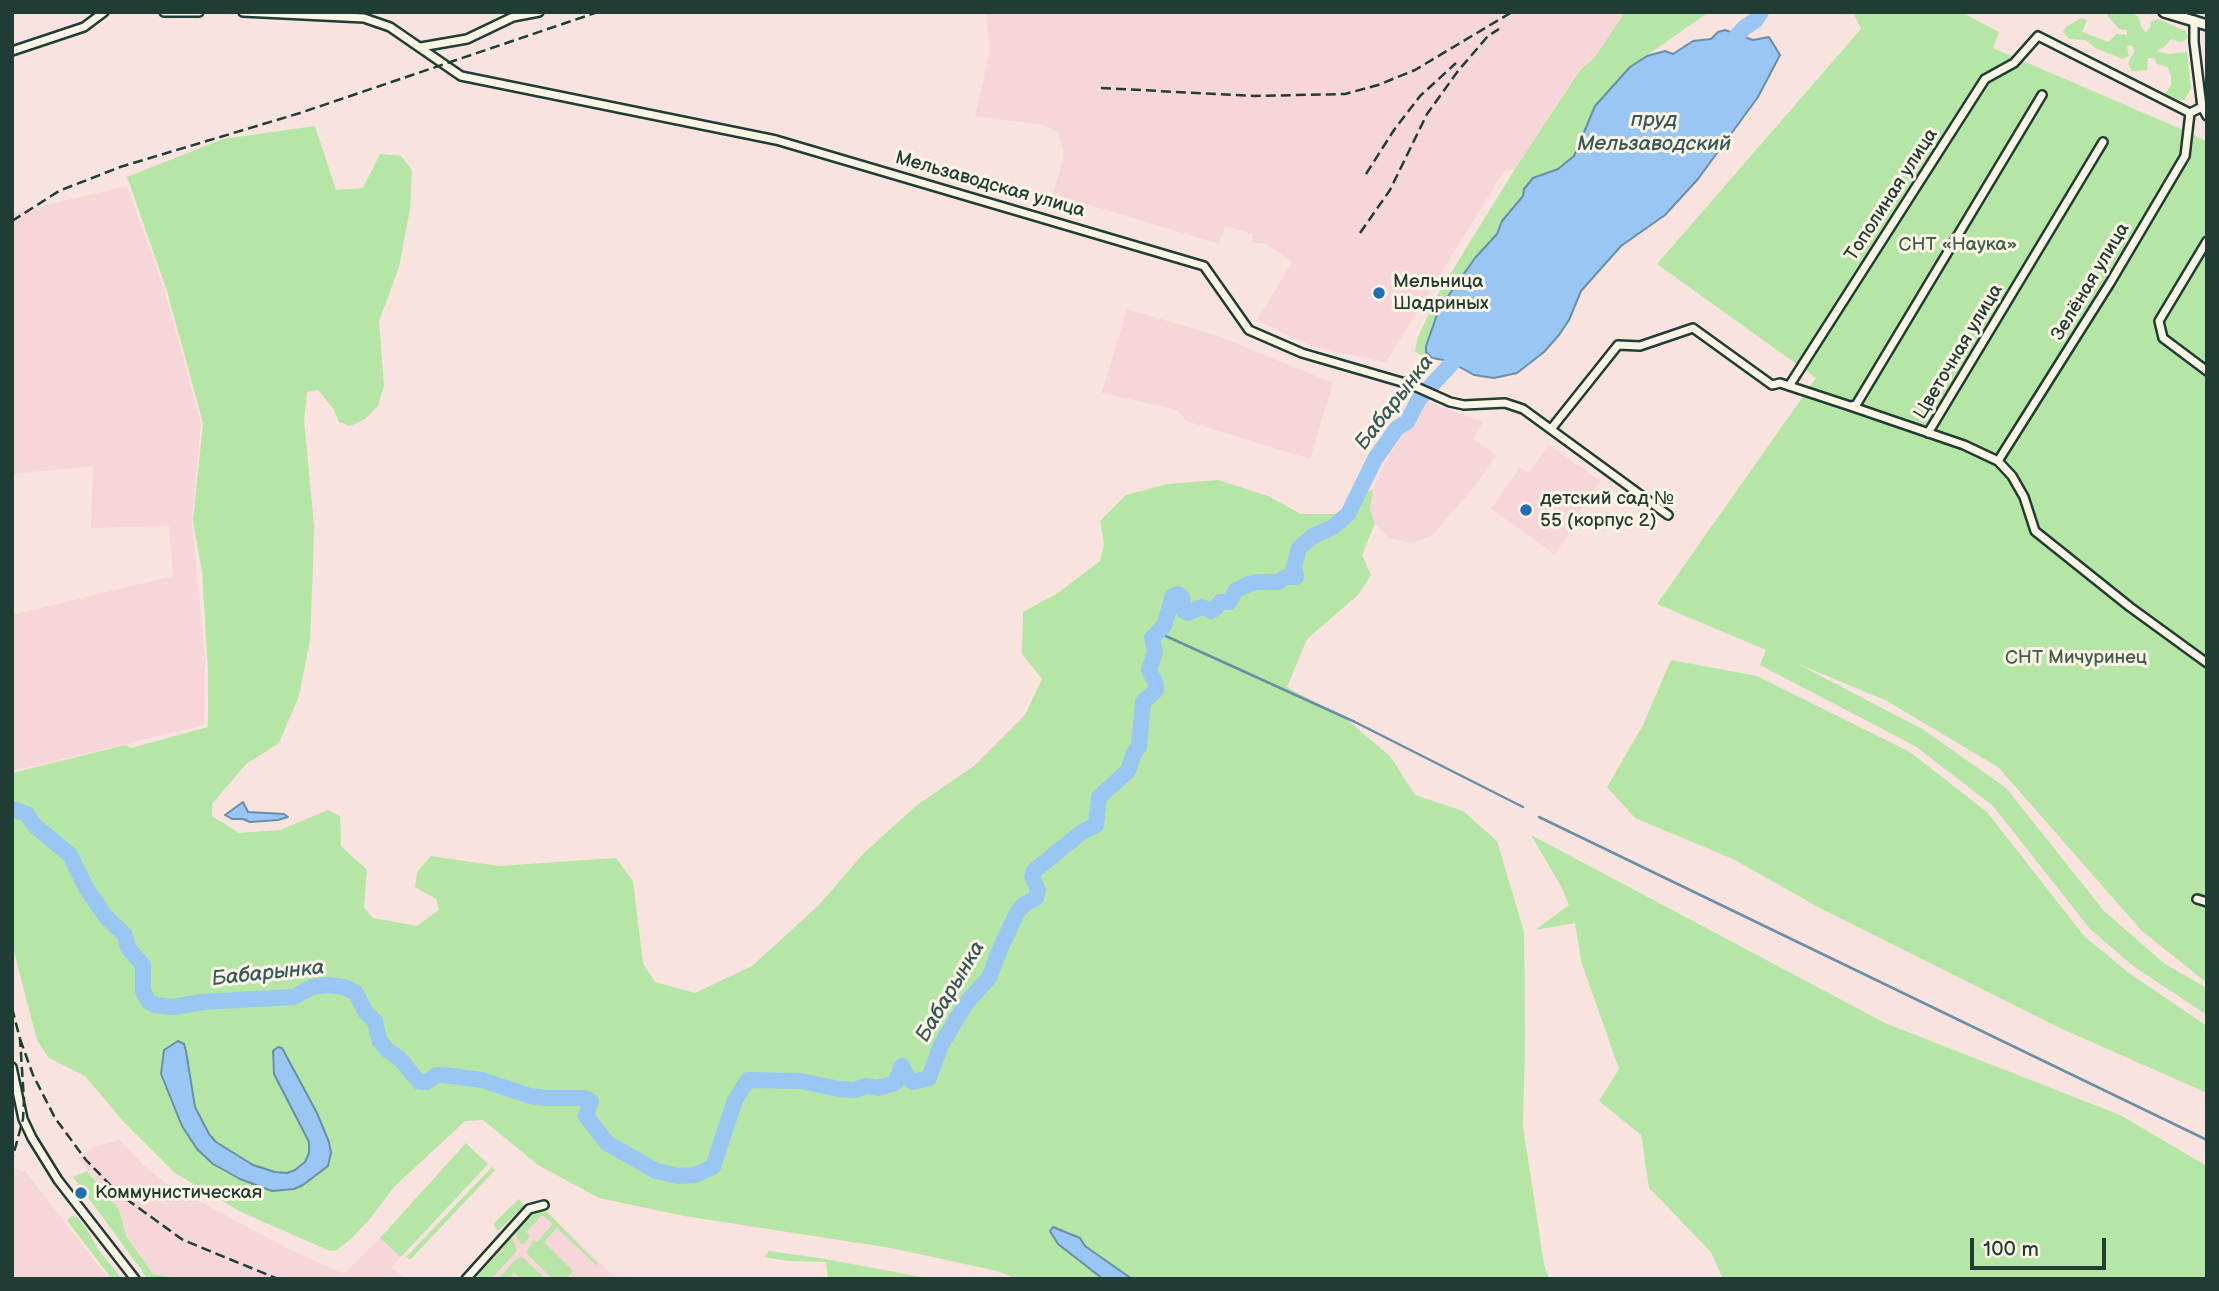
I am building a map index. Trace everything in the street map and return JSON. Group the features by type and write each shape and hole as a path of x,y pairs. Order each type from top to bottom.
{"street":[{"path":"12,51 84,27 104,12"},
{"path":"164,12 199,12"},
{"name":"Мельзаводская улица","path":"243,12 364,18 390,27 461,76 776,140 1204,266 1249,330 1302,353 1412,385 1464,405 1513,405 1551,429 1668,515"},
{"path":"421,47 467,39 513,17 539,12"},
{"path":"2164,12 2207,25"},
{"path":"2194,20 2202,107 2207,116"},
{"name":"Тополиная улица","path":"1789,386 1985,79 2014,63 2038,36 2190,113"},
{"path":"1850,406 1856,405 2042,95"},
{"path":"2190,113 2202,107"},
{"name":"Зелёная улица","path":"1998,461 2110,283 2185,156 2190,113"},
{"name":"Цветочная улица","path":"1927,433 2103,142"},
{"path":"2207,241 2159,321 2163,338 2207,371"},
{"path":"1551,429 1618,345 1640,346 1693,328 1772,385 1780,383 1850,406 1964,445 1998,461 2024,497 2035,531 2130,607 2207,663"},
{"path":"2197,899 2207,902"},
{"path":"12,1067 23,1119 32,1138 58,1180 135,1279"},
{"path":"466,1279 529,1209 544,1205"}],"shaded area":[{"path":"986,12 1625,12 1595,57 1579,70 1515,169 1504,171 1386,362 1314,347 1257,320 1292,262 1266,244 1252,242 1253,234 1225,226 1219,244 1053,194 1064,156 1058,132 1044,125 975,116 990,50"},
{"path":"127,186 165,292 201,423 192,521 205,659 204,725 12,771 12,615 173,576 169,526 91,528 93,466 12,474 12,213"},
{"path":"1127,309 1215,335 1333,383 1310,459 1186,421 1178,410 1102,393"},
{"path":"1426,401 1483,422 1473,439 1496,455 1474,487 1432,536 1411,543 1389,538 1375,523 1370,510 1373,489 1385,462"},
{"path":"1549,445 1601,481 1577,515 1580,518 1555,554 1491,509 1520,467 1529,473"},
{"path":"120,1140 143,1165 167,1184 291,1250 344,1274 380,1238 401,1257 392,1267 405,1279 184,1279 153,1274 126,1236 119,1209 78,1158 94,1147"},
{"path":"12,1168 26,1172 109,1279 12,1279"},
{"path":"547,1212 617,1279 475,1279 533,1213"}],"green space":[{"path":"1625,12 1709,12 1630,67 1595,106 1574,156 1558,169 1533,178 1524,189 1523,196 1502,221 1497,234 1475,258 1439,309 1426,346 1431,357 1423,357 1415,351 1418,337 1439,292 1580,70 1595,57"},
{"name":"СНТ «Наука»","path":"1853,12 1961,12 1999,32 1993,48 2207,142 2207,983 2142,931 1998,767 1887,701 1796,663 1924,730 2006,788 2104,911 2165,964 2207,988 2207,1015 2133,966 2090,929 1993,806 1915,746 1760,665 1766,650 1657,604 1816,378 1657,264 1861,29"},
{"path":"2111,12 2131,12 2139,17 2141,27 2146,32 2151,27 2150,22 2158,19 2186,31 2188,38 2184,41 2178,42 2172,38 2156,51 2167,54 2187,52 2191,88 2185,100 2176,100 2165,94 2171,85 2171,76 2168,67 2157,64 2154,58 2148,58 2147,70 2132,71 2128,63 2135,50 2131,45 2127,46 2129,56 2122,59 2095,48 2086,40 2069,39 2063,32 2066,27 2081,18 2087,20 2082,32 2106,41 2109,42 2116,34 2127,35 2127,30 2119,29 2107,15"},
{"path":"315,126 336,190 363,188 380,154 401,156 412,170 410,209 399,267 379,321 384,386 378,406 365,419 350,426 339,422 333,408 318,390 307,392 304,420 314,526 313,566 310,640 299,696 279,743 246,764 212,804 212,816 239,833 280,830 328,810 340,816 341,846 367,870 364,907 373,918 417,926 439,910 436,899 415,887 417,872 431,856 499,866 616,858 633,881 643,963 655,982 695,993 752,966 819,905 864,853 917,805 974,766 1025,715 1042,679 1022,654 1023,612 1058,593 1100,561 1104,544 1100,521 1126,495 1167,484 1218,480 1268,496 1301,514 1337,514 1349,501 1373,489 1370,510 1375,523 1362,555 1371,575 1358,595 1307,639 1287,687 1346,719 1390,756 1415,795 1463,811 1497,841 1524,932 1523,1126 1544,1264 1549,1279 1132,1279 1085,1246 1079,1238 1053,1227 1058,1244 1103,1279 1018,1279 997,1271 891,1248 684,1216 599,1198 538,1165 483,1120 465,1121 394,1187 369,1220 337,1250 330,1251 241,1212 175,1173 123,1121 85,1076 49,1058 37,1040 12,944 12,773 125,745 131,748 208,727 208,670 202,572 193,521 203,423 167,291 127,177 223,139","holes":["181,1042 186,1051 195,1107 209,1134 216,1142 253,1165 287,1173 305,1162 309,1153 309,1142 274,1074 272,1056 282,1049 317,1113 329,1142 331,1153 328,1166 303,1185 294,1189 272,1191 226,1173 191,1140 163,1082 161,1074 164,1050"]},
{"path":"1671,660 1757,676 1910,752 1987,812 2084,936 2129,973 2207,1026 2207,1093 2060,1028 1820,908 1733,859 1635,818 1607,787 1643,725"},
{"path":"1531,835 1885,1023 2120,1115 2207,1166 2207,1279 1723,1279 1711,1252 1649,1188 1641,1135 1599,1101 1619,1069 1581,961 1575,923 1535,930 1569,905"},
{"path":"466,1143 488,1164 401,1257 380,1238"},
{"path":"492,1167 495,1170 410,1260 406,1257"},
{"path":"87,1171 119,1209 126,1236 153,1274 184,1279 148,1279 73,1177"},
{"path":"519,1199 524,1206 498,1231 493,1224"},
{"path":"547,1212 598,1264 557,1228 544,1242 573,1271 566,1279 553,1279 527,1251 534,1240 537,1242 553,1224 542,1215 526,1232 530,1236 524,1244 520,1243 515,1234 533,1213"},
{"path":"72,1216 77,1217 86,1228 98,1249 122,1279 112,1279 67,1220"},
{"path":"512,1237 517,1251 491,1279 475,1279"},
{"path":"769,1251 931,1279 828,1279 826,1262 764,1257"},
{"path":"522,1257 546,1279 521,1279 515,1273 508,1279 498,1279 515,1260"}],"water":[{"name":"пруд Мельзаводский","path":"1725,30 1753,40 1769,37 1780,55 1758,97 1698,179 1665,215 1621,246 1581,291 1569,320 1544,352 1517,373 1494,378 1474,375 1449,361 1432,358 1426,352 1426,346 1439,309 1475,258 1497,234 1502,221 1523,196 1524,189 1533,178 1558,169 1574,156 1595,106 1630,67 1647,56 1665,51 1673,54 1693,41 1711,39 1718,32"},
{"path":"243,802 248,812 284,814 288,817 250,822 225,815"},
{"path":"178,1041 184,1044 186,1051 195,1107 209,1134 216,1142 253,1165 287,1173 305,1162 309,1153 309,1142 274,1074 273,1051 278,1047 282,1048 317,1113 329,1142 331,1153 328,1166 303,1185 294,1189 272,1191 240,1179 213,1164 197,1149 182,1126 161,1074 164,1050"},
{"path":"1053,1227 1080,1238 1085,1246 1132,1279 1103,1279 1058,1244 1050,1231"}],"waterway":[{"name":"Бабарынка","path":"1724,50 1761,12"},
{"name":"Бабарынка","path":"12,809 27,814 34,825 70,855 86,888 106,917 125,935 128,948 143,965 143,991 148,1001 155,1005 173,1007 202,1002 294,997 312,987 344,987 356,993 366,1013 375,1021 379,1040 400,1059 419,1082 427,1082 436,1075 444,1075 482,1080 530,1096 584,1098 591,1101 586,1116 607,1143 656,1171 679,1176 695,1175 713,1167 735,1100 748,1080 800,1081 854,1090 867,1086 878,1088 895,1083 902,1066 913,1082 929,1078 941,1045 967,1002 989,978 1017,913 1023,905 1036,898 1038,890 1032,877 1034,871 1082,832 1096,825 1099,797 1128,771 1139,747 1143,702 1156,690 1149,670 1155,652 1152,638 1164,626 1173,596 1178,594 1182,597 1184,611 1188,613 1202,607 1211,611 1220,602 1229,602 1236,590 1249,584 1278,582 1286,577 1296,577 1294,566 1299,548 1313,536 1333,527 1348,514 1375,459 1397,428 1407,422 1419,399 1465,349"},
{"path":"1157,632 1355,722 1523,807"},
{"path":"1539,817 2207,1140"}],"railway":[{"path":"12,221 59,191 120,167 300,113 598,12"},
{"path":"1101,88 1254,96 1345,94 1378,85 1415,70 1512,12"},
{"path":"1360,233 1390,190 1427,114 1458,71 1488,36 1499,29"},
{"path":"1366,174 1420,96 1456,63"},
{"path":"12,1008 20,1039 24,1100 23,1119 12,1160"},
{"path":"20,1039 33,1075 55,1118 86,1160 118,1193 183,1240 278,1279"}],"place":[{"name":"Мельница Шадриных","path":"1379,293"},
{"name":"детский сад № 55 (корпус 2)","path":"1526,510"},
{"name":"Коммунистическая","path":"81,1193"}],"park label":[{"name":"СНТ Мичуринец","path":"2076,658"}]}
